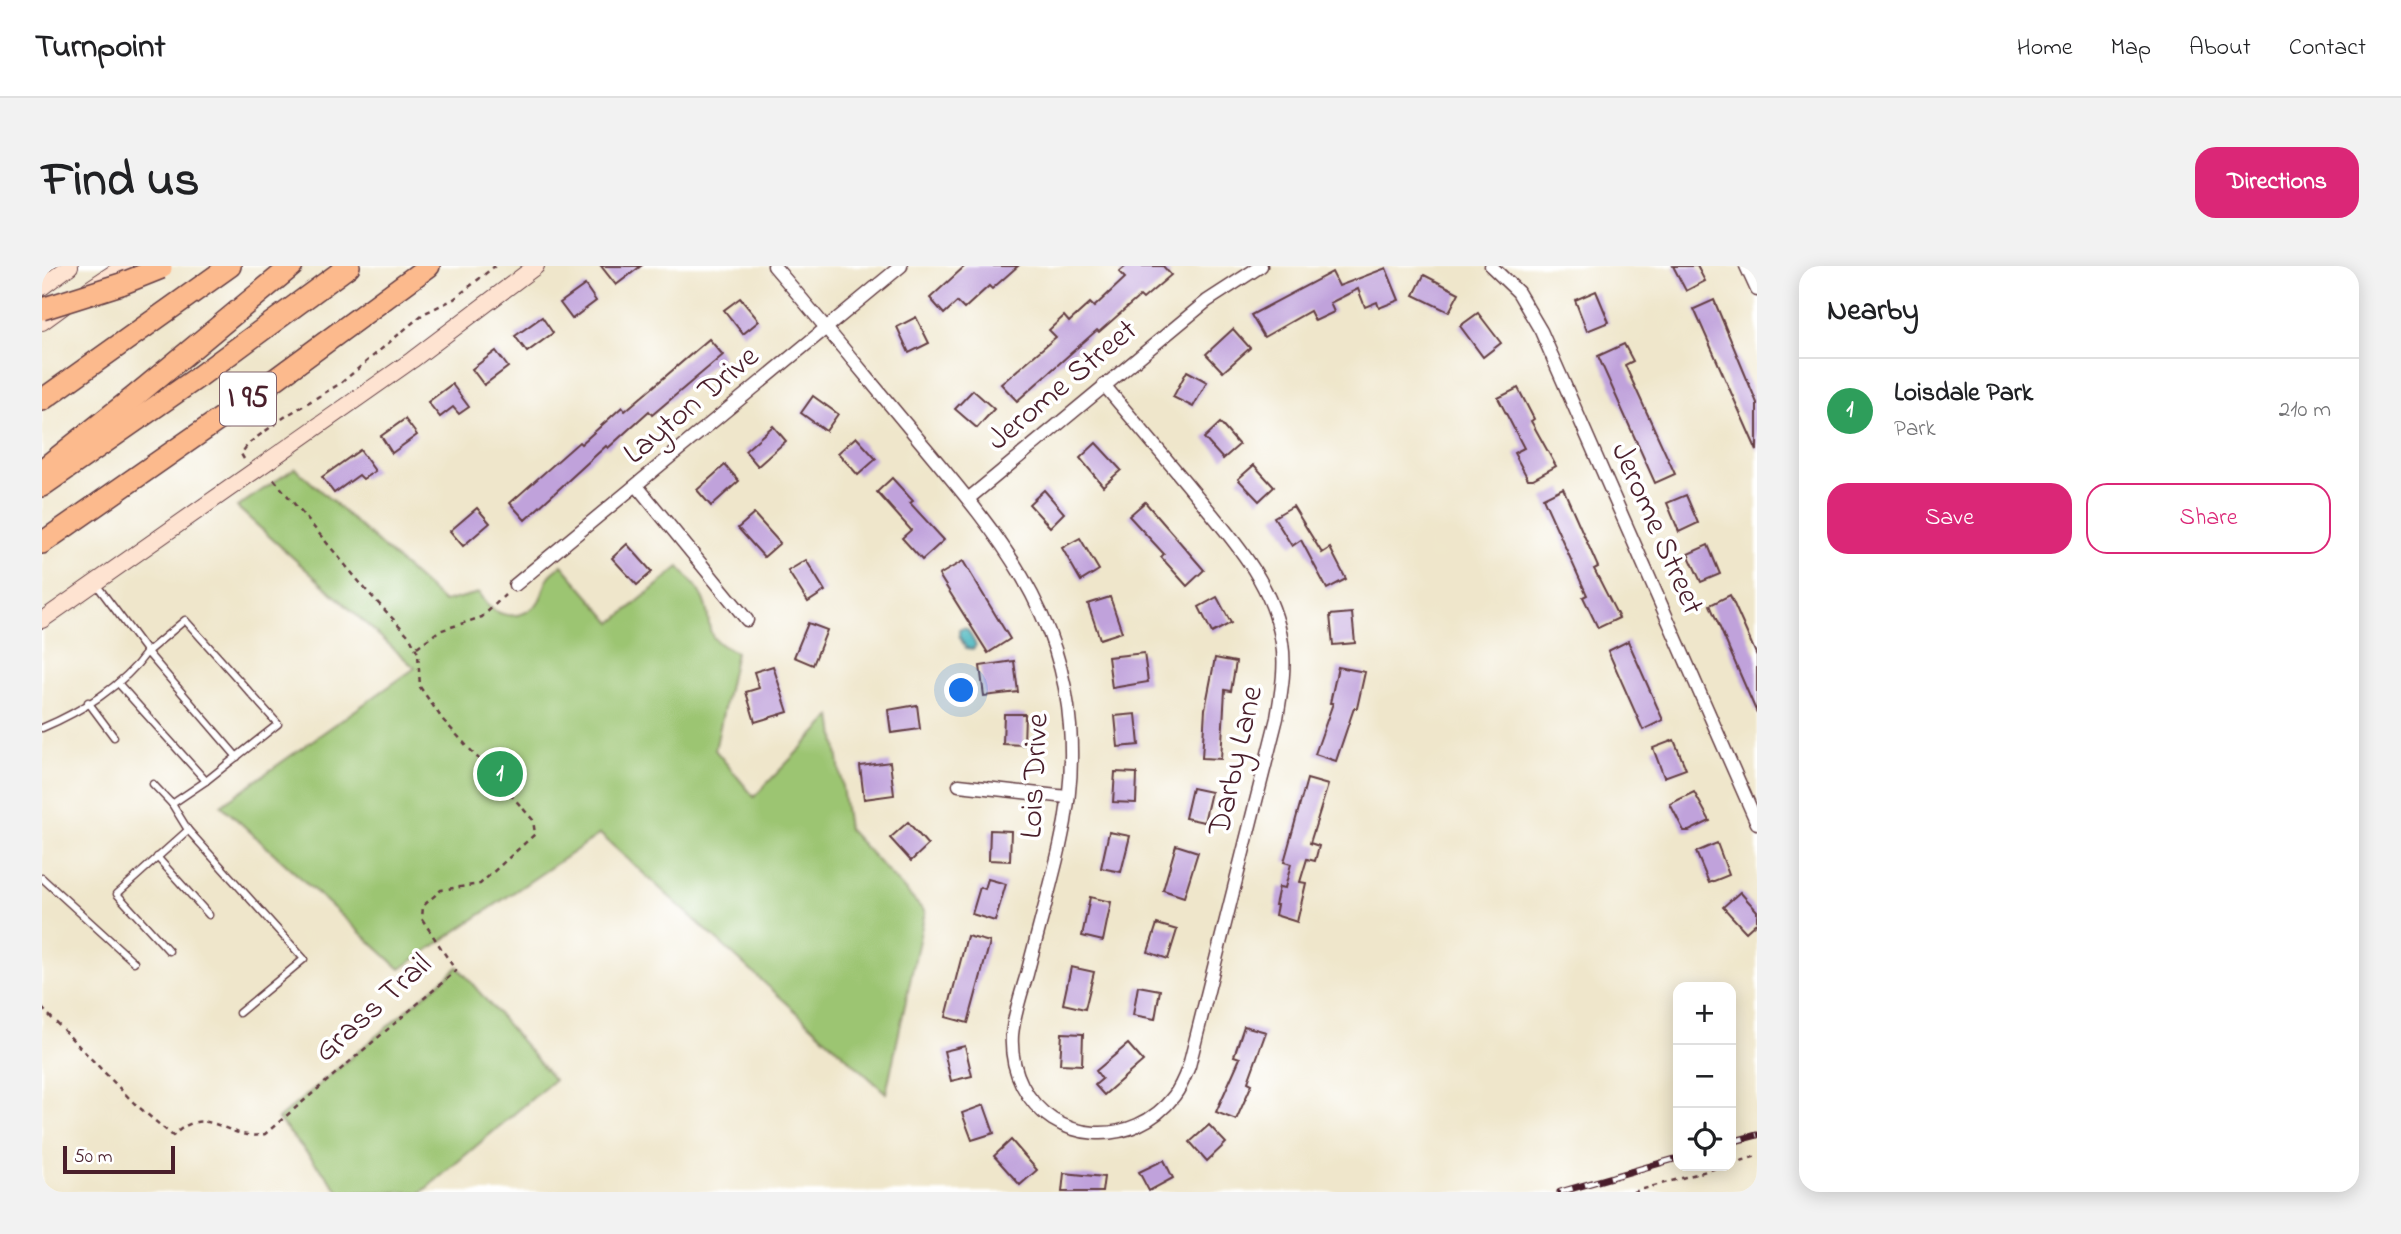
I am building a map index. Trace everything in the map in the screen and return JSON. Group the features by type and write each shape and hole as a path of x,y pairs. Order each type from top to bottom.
{"highway":[{"path":"42,400 230,266"},
{"path":"42,470 292,266"},
{"path":"42,486 197,378 349,266"},
{"name":"I 95","path":"42,543 250,398 429,266"},
{"path":"42,309 164,267"}],"main road":[{"path":"42,287 70,266"},
{"path":"42,322 106,270 124,266"},
{"path":"42,620 264,466 536,266"}],"street":[{"name":"Lois Drive","path":"774,266 968,499 1022,574 1043,615 1053,642 1064,683 1070,726 1067,797 1061,844 1015,1018 1012,1052 1023,1087 1042,1112 1057,1123 1085,1133"},
{"name":"Layton Drive","path":"515,585 901,266"},
{"name":"Jerome Street","path":"968,499 1207,301 1261,266"},
{"name":"Jerome Street","path":"1491,266 1518,292 1541,331 1757,823"},
{"path":"1746,266 1757,290"},
{"name":"Darby Lane","path":"1085,1133 1111,1133 1146,1122 1174,1098 1180,1087 1189,1066 1277,718 1283,680 1283,645 1262,583 1237,544 1104,385"},
{"path":"637,485 747,620"},
{"path":"958,785 1067,797"}],"lane":[{"path":"96,584 147,652 237,757"},
{"path":"42,728 118,683 134,670 147,652 185,620 278,724 206,781 172,804"},
{"path":"118,683 206,781"},
{"path":"88,702 114,737"},
{"path":"153,784 172,804 188,830 304,959 239,1013"},
{"path":"169,951 117,894 188,830"},
{"path":"157,857 209,915"},
{"path":"42,878 134,961"}],"path":[{"path":"264,466 416,647 439,631 485,616 515,585"},
{"name":"Grass Trail","path":"42,1008 134,1103 173,1136 186,1124 193,1122 215,1124 253,1138 265,1134 278,1124 456,971 422,919 423,906 441,890 480,884 535,834 533,820 443,720 420,687 416,647"},
{"path":"1736,1162 1757,1156"},
{"path":"1633,1192 1706,1171"}],"green space":[{"path":"295,468 444,602 479,593 496,611 519,615 538,603 549,577 562,565 612,623 679,567 703,599 712,636 724,647 736,652 715,750 754,797 832,716 848,829 925,912 886,1093 600,834 400,969 221,805 415,668 237,507"},
{"path":"458,967 554,1080 422,1192 340,1192 278,1119"}],"water":[{"path":"967,629 976,645 973,649 966,648 959,636 959,630"}],"building":[{"path":"601,266 641,266 616,285"},
{"path":"965,266 1018,266 992,289 989,286 964,309 957,302 944,314 930,298"},
{"path":"1126,266 1163,266 1171,275 1143,299 1140,296 1099,332 1097,330 1017,401 1001,384 1056,337 1049,330 1064,316 1069,322 1090,303 1094,307 1125,278 1119,272"},
{"path":"1673,266 1697,266 1705,281 1686,291"},
{"path":"1386,268 1399,300 1379,308 1377,302 1365,307 1358,289 1330,303 1334,312 1315,321 1310,311 1264,337 1251,315 1332,272 1339,286"},
{"path":"1424,275 1459,293 1449,312 1414,295"},
{"path":"585,285 596,301 572,319 560,303"},
{"path":"1596,291 1609,322 1587,331 1575,300"},
{"path":"740,298 759,321 743,334 724,310"},
{"path":"1714,300 1757,403 1757,451 1694,309"},
{"path":"1478,313 1501,343 1483,357 1460,326"},
{"path":"542,317 553,333 527,352 515,336"},
{"path":"916,317 929,343 909,353 897,327"},
{"path":"1233,329 1250,348 1223,372 1206,354"},
{"path":"709,339 723,355 652,415 649,411 608,448 606,446 525,520 510,503 579,442 581,444 622,407 625,411"},
{"path":"1624,344 1633,361 1625,365 1675,474 1655,483 1598,356"},
{"path":"496,351 508,367 484,385 472,369"},
{"path":"1187,371 1207,382 1193,407 1173,397"},
{"path":"452,384 469,407 459,414 453,407 440,417 428,402"},
{"path":"1518,388 1534,419 1531,421 1556,466 1533,479 1528,479 1514,453 1524,448 1498,398"},
{"path":"973,390 994,409 977,428 955,409"},
{"path":"813,396 838,414 826,431 801,413"},
{"path":"405,419 417,435 392,453 381,436"},
{"path":"1220,423 1239,445 1223,459 1204,438"},
{"path":"773,426 786,441 758,466 745,451"},
{"path":"856,437 876,459 858,475 838,453"},
{"path":"1096,443 1121,470 1103,486 1080,458"},
{"path":"360,450 375,471 363,479 359,475 334,493 322,477"},
{"path":"725,465 739,481 711,506 697,490"},
{"path":"1254,465 1274,487 1259,501 1238,479"},
{"path":"892,478 913,501 910,503 944,540 922,560 902,538 911,530 877,492"},
{"path":"1563,488 1598,567 1594,569 1619,618 1598,628 1583,597 1587,595 1543,498"},
{"path":"1044,490 1064,513 1050,527 1029,504"},
{"path":"1686,495 1698,523 1679,532 1667,503"},
{"path":"1145,502 1204,570 1187,586 1161,557 1164,554 1129,516"},
{"path":"1293,506 1322,553 1330,548 1346,579 1327,589 1301,540 1292,546 1274,517"},
{"path":"477,508 490,523 463,546 450,531"},
{"path":"754,514 780,543 764,557 738,528"},
{"path":"1080,538 1099,570 1081,581 1062,548"},
{"path":"627,544 652,572 637,585 612,558"},
{"path":"1708,545 1720,574 1701,582 1688,554"},
{"path":"806,560 825,591 808,602 788,571"},
{"path":"963,561 1010,639 988,653 939,575"},
{"path":"1730,595 1757,656 1757,713 1710,605"},
{"path":"1110,597 1122,632 1100,639 1088,604"},
{"path":"1217,597 1231,623 1212,633 1199,607"},
{"path":"1352,613 1355,643 1333,645 1330,615"},
{"path":"808,623 827,630 813,665 794,657"},
{"path":"1628,641 1663,720 1643,730 1608,651"},
{"path":"1144,653 1148,682 1112,688 1108,657"},
{"path":"1215,658 1236,662 1231,691 1225,690 1221,759 1202,758 1205,709"},
{"path":"1014,661 1018,692 984,696 980,666"},
{"path":"773,666 788,712 755,722 746,692 759,688 754,672"},
{"path":"1338,667 1365,672 1357,708 1354,708 1336,761 1315,754 1333,703 1330,703"},
{"path":"917,705 920,729 891,733 888,710"},
{"path":"1004,714 1025,714 1024,745 1003,744"},
{"path":"1136,714 1139,745 1118,747 1115,716"},
{"path":"1674,740 1686,769 1664,777 1653,748"},
{"path":"890,762 894,795 864,799 860,766"},
{"path":"1115,772 1137,773 1136,803 1113,802"},
{"path":"1307,779 1328,785 1310,843 1319,846 1315,861 1307,859 1300,882 1306,883 1297,922 1275,915 1275,905 1279,887 1285,888 1291,864 1284,862"},
{"path":"1192,788 1211,792 1204,822 1185,818"},
{"path":"1694,792 1710,821 1684,831 1670,804"},
{"path":"908,822 928,845 911,861 890,838"},
{"path":"990,830 1011,831 1010,861 989,860"},
{"path":"1109,832 1130,836 1121,872 1101,868"},
{"path":"1717,843 1729,875 1709,883 1696,852"},
{"path":"1176,845 1198,852 1184,897 1163,890"},
{"path":"988,879 1006,884 995,921 972,914 980,887 985,889"},
{"path":"1740,892 1757,911 1757,922 1746,932 1723,907"},
{"path":"1090,897 1111,902 1103,941 1082,936"},
{"path":"1157,924 1177,930 1168,959 1148,952"},
{"path":"967,936 990,942 968,1023 946,1017"},
{"path":"1071,967 1094,972 1085,1009 1063,1004"},
{"path":"1138,986 1160,990 1155,1019 1133,1015"},
{"path":"1244,1026 1266,1032 1248,1082 1252,1084 1236,1120 1216,1112 1240,1058 1234,1056"},
{"path":"1062,1033 1083,1034 1082,1065 1060,1064"},
{"path":"1128,1044 1143,1061 1104,1095 1095,1085 1102,1079 1096,1071"},
{"path":"965,1046 972,1076 951,1081 944,1051"},
{"path":"984,1105 994,1133 972,1140 962,1113"},
{"path":"1209,1125 1226,1143 1207,1161 1190,1142"},
{"path":"1011,1140 1037,1170 1020,1185 994,1156"},
{"path":"1164,1160 1173,1178 1149,1191 1139,1172"},
{"path":"1064,1173 1104,1177 1102,1192 1062,1192"}],"railway":[{"path":"1736,1141 1757,1135"},
{"path":"1560,1192 1673,1159"}],"place":[{"name":"Loisdale Park","path":"500,774"}]}
